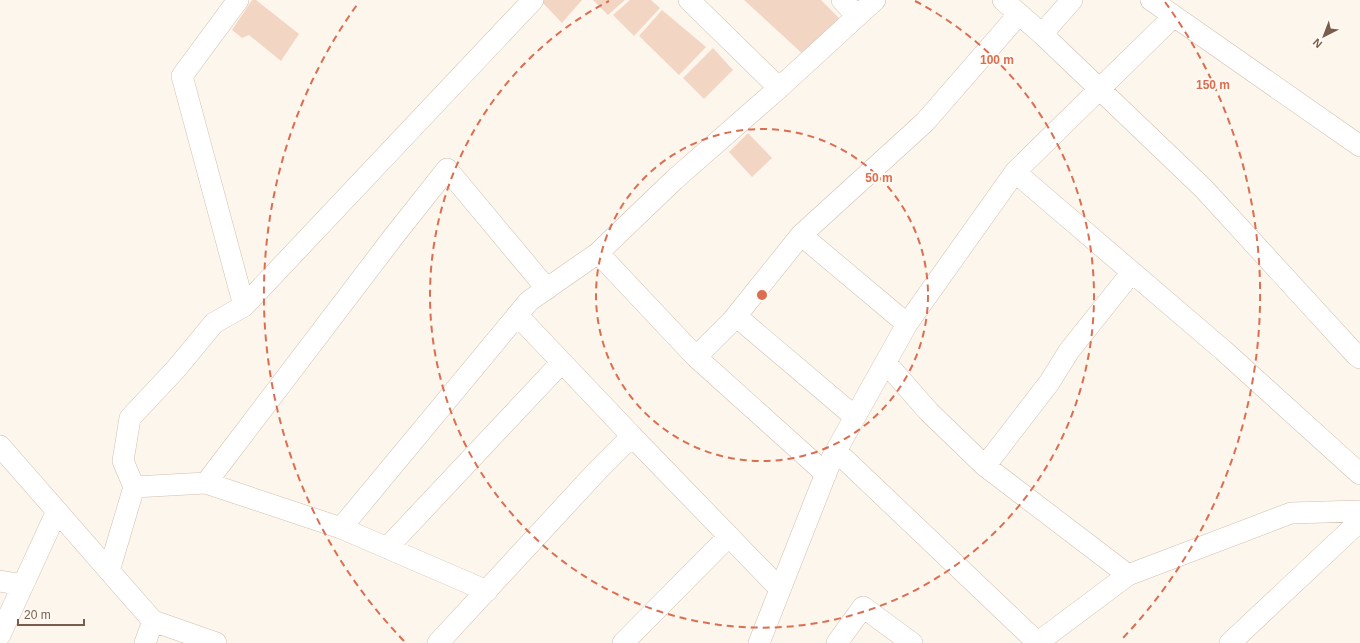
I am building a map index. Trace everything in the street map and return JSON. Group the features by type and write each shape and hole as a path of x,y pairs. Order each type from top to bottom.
{"street":[{"path":"109,571 134,487 124,461 130,418 176,369 214,323 244,306 532,0"},
{"path":"689,0 779,88"},
{"path":"842,0 857,16"},
{"path":"341,528 529,301 598,253 674,180 779,88 875,0"},
{"path":"1003,0 1042,34 1204,189 1360,358"},
{"path":"1042,34 1072,0"},
{"path":"1151,0 1360,146"},
{"path":"235,1 182,76 244,306"},
{"path":"696,357 736,316 801,235 925,122 1019,14"},
{"path":"759,643 836,451 907,324 1015,172 1174,16"},
{"path":"206,483 394,236 447,169 547,289"},
{"path":"1015,172 1223,350 1360,474"},
{"path":"801,235 907,324"},
{"path":"598,253 696,357 826,474"},
{"path":"985,466 1049,383 1070,351 1132,272"},
{"path":"518,315 627,431 780,589"},
{"path":"736,316 855,417"},
{"path":"386,548 562,362"},
{"path":"886,363 930,412 985,466 1128,575"},
{"path":"438,643 598,470 632,436 627,431"},
{"path":"0,446 152,621 216,643"},
{"path":"836,451 1037,643 1059,637 1128,575 1291,513 1360,511"},
{"path":"134,487 206,483 341,528 487,591"},
{"path":"0,635 57,511"},
{"path":"1230,643 1360,521"},
{"path":"623,643 729,536"},
{"path":"0,581 23,586"},
{"path":"837,643 863,607 912,643"},
{"path":"145,643 152,621"}],"building":[{"path":"252,0 256,0 299,34 281,61 249,35 242,38 232,30"},
{"path":"544,0 582,0 562,23 542,2"},
{"path":"593,0 625,0 608,15"},
{"path":"630,0 651,0 660,8 634,36 613,15"},
{"path":"744,0 821,0 839,18 805,56"},
{"path":"662,10 706,47 679,75 639,36"},
{"path":"713,48 733,70 704,99 683,78"},
{"path":"748,133 772,158 752,177 729,152"}]}
